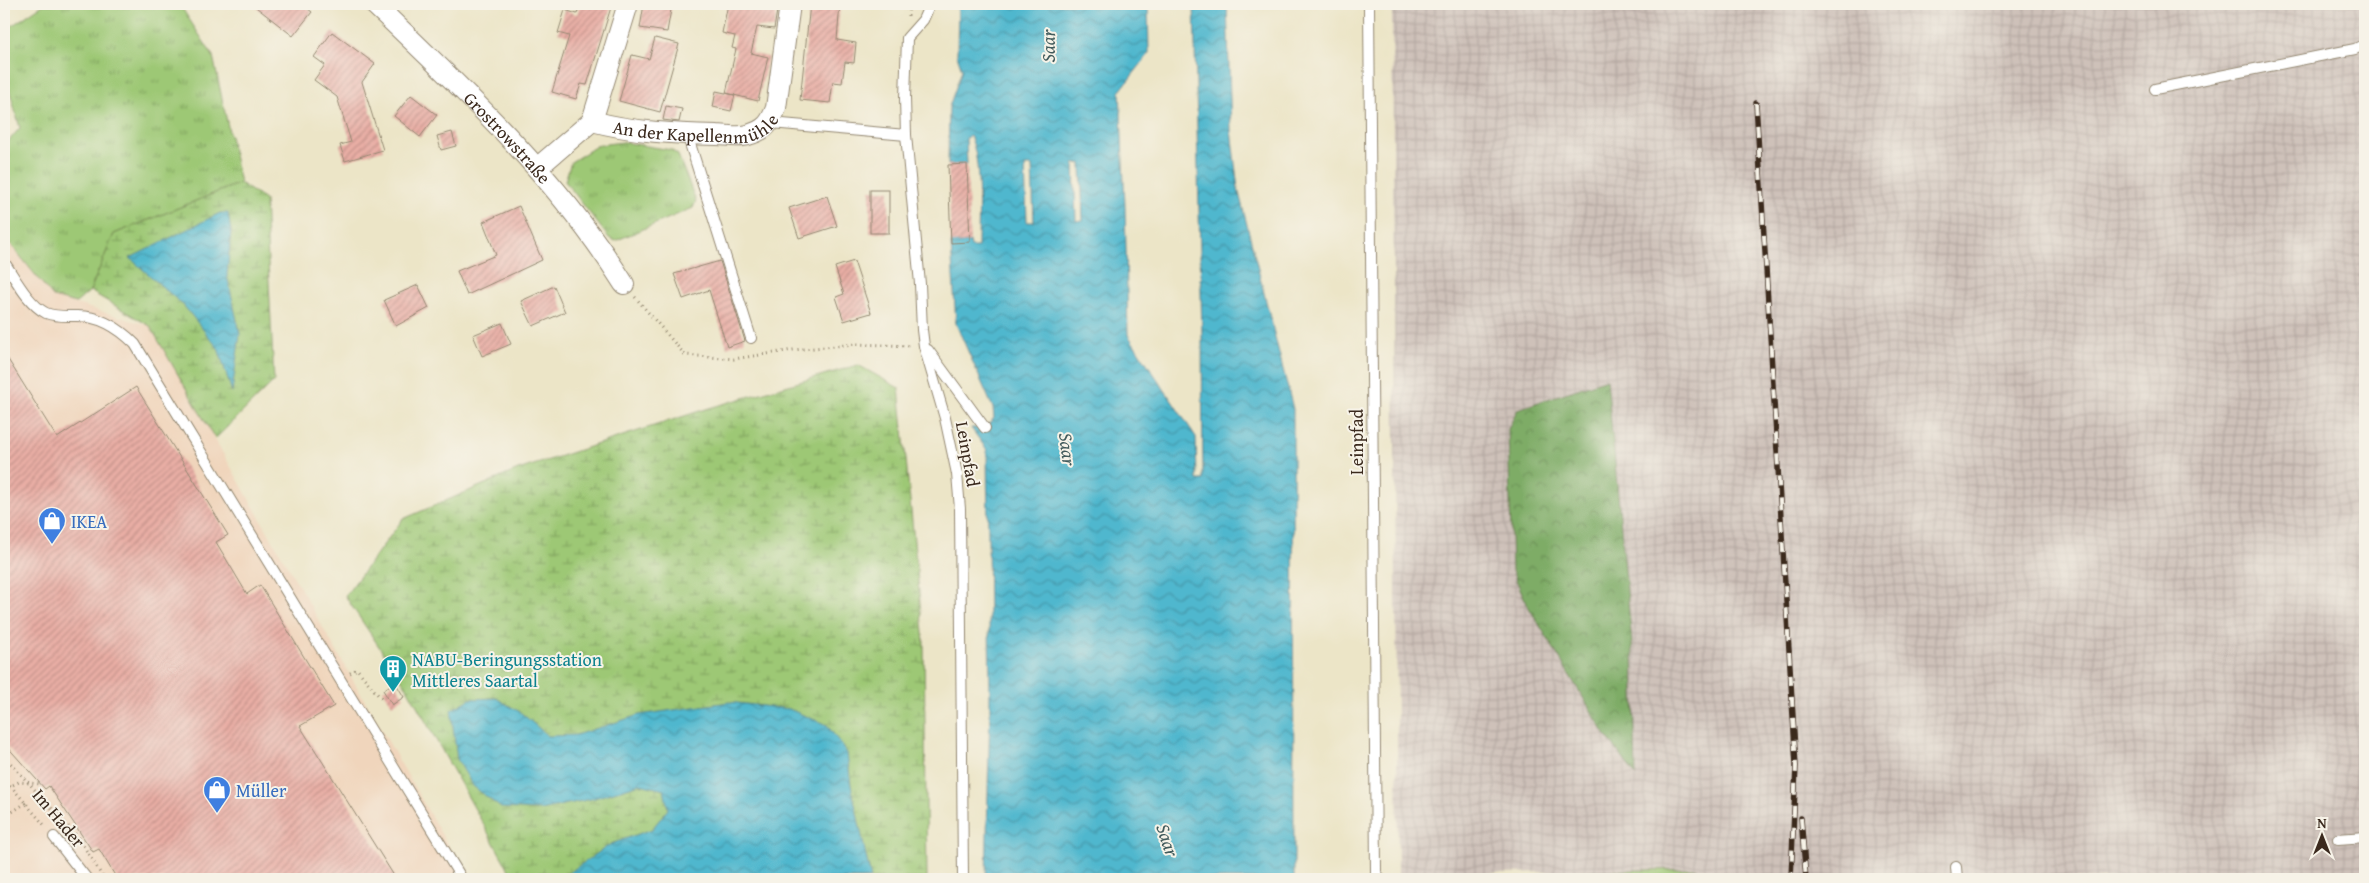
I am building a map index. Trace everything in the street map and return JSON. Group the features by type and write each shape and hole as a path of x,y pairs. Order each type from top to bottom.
{"street":[{"name":"Grostrowstraße","path":"374,4 483,108 537,168 601,247 624,284"},
{"name":"An der Kapellenmühle","path":"537,168 592,121 628,4"},
{"name":"An der Kapellenmühle","path":"592,121 618,128 687,134 746,136 771,123 776,108 790,4"}],"lane":[{"name":"Leinpfad","path":"930,4 923,20 907,38 906,135 924,346 945,418 957,474 960,508 963,879"},
{"name":"Leinpfad","path":"1369,4 1376,873 1380,879"},
{"path":"2155,89 2355,49 2365,44"},
{"path":"771,123 906,135"},
{"path":"687,134 751,338"},
{"path":"4,262 28,296 46,313 62,317 78,316 103,321 120,330 135,344 462,879"},
{"path":"924,346 985,428"},
{"path":"2338,838 2365,836"},
{"name":"Im Hader","path":"54,837 87,879"},
{"path":"1956,867 1956,879"}],"path":[{"path":"624,284 685,355 734,359 793,350 856,344 924,346"},
{"path":"340,679 357,669 383,701"},
{"path":"4,756 78,837 104,879"},
{"name":"Im Hader","path":"4,778 54,837"},
{"path":"4,790 10,785 19,782 40,784"},
{"path":"4,817 26,803"}],"shaded area":[{"path":"1392,4 2365,4 2365,879 1699,879 1698,869 1398,875"},
{"path":"4,236 53,297 150,326 467,879 4,879"}],"green space":[{"path":"44,4 182,4 180,5 213,56 240,183 114,234 90,291 76,303 53,297 4,236 4,146 20,128 4,71 4,31"},
{"path":"623,142 671,150 678,155 696,201 693,208 615,241 609,238 565,181 571,162 598,145"},
{"path":"240,183 265,200 274,381 215,439 150,326 90,291 114,234"},
{"path":"858,365 899,388 924,643 927,879 514,879 407,688 345,596 403,519 518,470 709,408"},
{"path":"1607,379 1633,654 1636,776 1605,734 1528,606 1512,571 1508,429 1518,409"},
{"path":"1698,869 1699,879 1590,879 1589,871"}],"water":[{"name":"Saar","path":"958,4 1148,4 1149,54 1120,91 1128,335 1196,437 1197,480 1203,480 1202,334 1194,4 1227,4 1231,130 1238,189 1293,409 1294,879 986,879 990,704 987,450 971,428 985,428 994,418 993,408 956,324 951,243 970,242 971,247 978,247 979,206 978,174 974,147 970,136 966,138 967,164 948,165 949,107 962,70 957,55","holes":["1081,163 1083,220 1076,221 1074,164","1025,166 1032,166 1034,222 1027,222"]},
{"path":"220,213 228,213 231,232 227,275 240,334 232,392 218,348 184,306 130,258"},
{"path":"496,698 520,712 548,736 576,735 639,715 729,702 789,709 827,725 847,753 851,785 871,879 567,879 570,872 611,844 652,829 668,809 664,790 640,784 591,799 540,810 501,808 473,786 457,759 451,710 470,699"}],"building":[{"path":"252,4 302,4 312,12 293,36"},
{"path":"580,4 612,4 587,85 581,84 576,99 552,92 569,36 558,33 565,10 577,14"},
{"path":"644,4 672,4 667,32 640,28"},
{"path":"728,4 778,4 774,29 757,27 751,53 768,57 758,101 726,93 736,49 732,48 735,36 722,33"},
{"path":"810,4 840,4 837,40 856,43 854,63 845,62 842,83 833,82 830,103 800,100"},
{"path":"332,32 375,64 362,82 383,150 345,161 340,145 351,142 337,97 314,80 325,65 314,57"},
{"path":"655,38 679,44 660,112 619,101 632,55 649,59"},
{"path":"716,91 735,95 731,111 713,107"},
{"path":"411,95 437,115 420,137 394,116"},
{"path":"666,106 682,109 679,122 663,120"},
{"path":"452,132 456,146 441,150 437,136"},
{"path":"967,164 970,242 951,243 948,165"},
{"path":"870,190 889,190 889,233 870,233"},
{"path":"827,196 837,226 799,238 789,208"},
{"path":"519,206 542,260 467,295 457,271 496,255 483,222"},
{"path":"720,261 745,341 727,347 709,290 683,299 674,274"},
{"path":"854,261 871,313 844,321 836,297 844,294 835,267"},
{"path":"418,285 429,308 396,326 384,300"},
{"path":"554,286 565,312 533,326 521,301"},
{"path":"502,323 511,344 482,356 473,335"},
{"path":"4,353 57,438 136,387 228,535 216,542 247,594 260,585 334,706 300,726 396,879 117,879 99,849 93,852 49,786 45,789 4,743"},
{"name":"NABU-Beringungsstation Mittleres Saartal","path":"395,682 404,697 392,705 383,690"}],"railway":[{"path":"1756,103 1796,766 1791,879"},
{"path":"1801,818 1806,879"}],"place":[{"name":"IKEA","path":"52,545"},
{"name":"NABU-Beringungsstation Mittleres Saartal","path":"393,693"},
{"name":"Müller","path":"217,814"}]}
